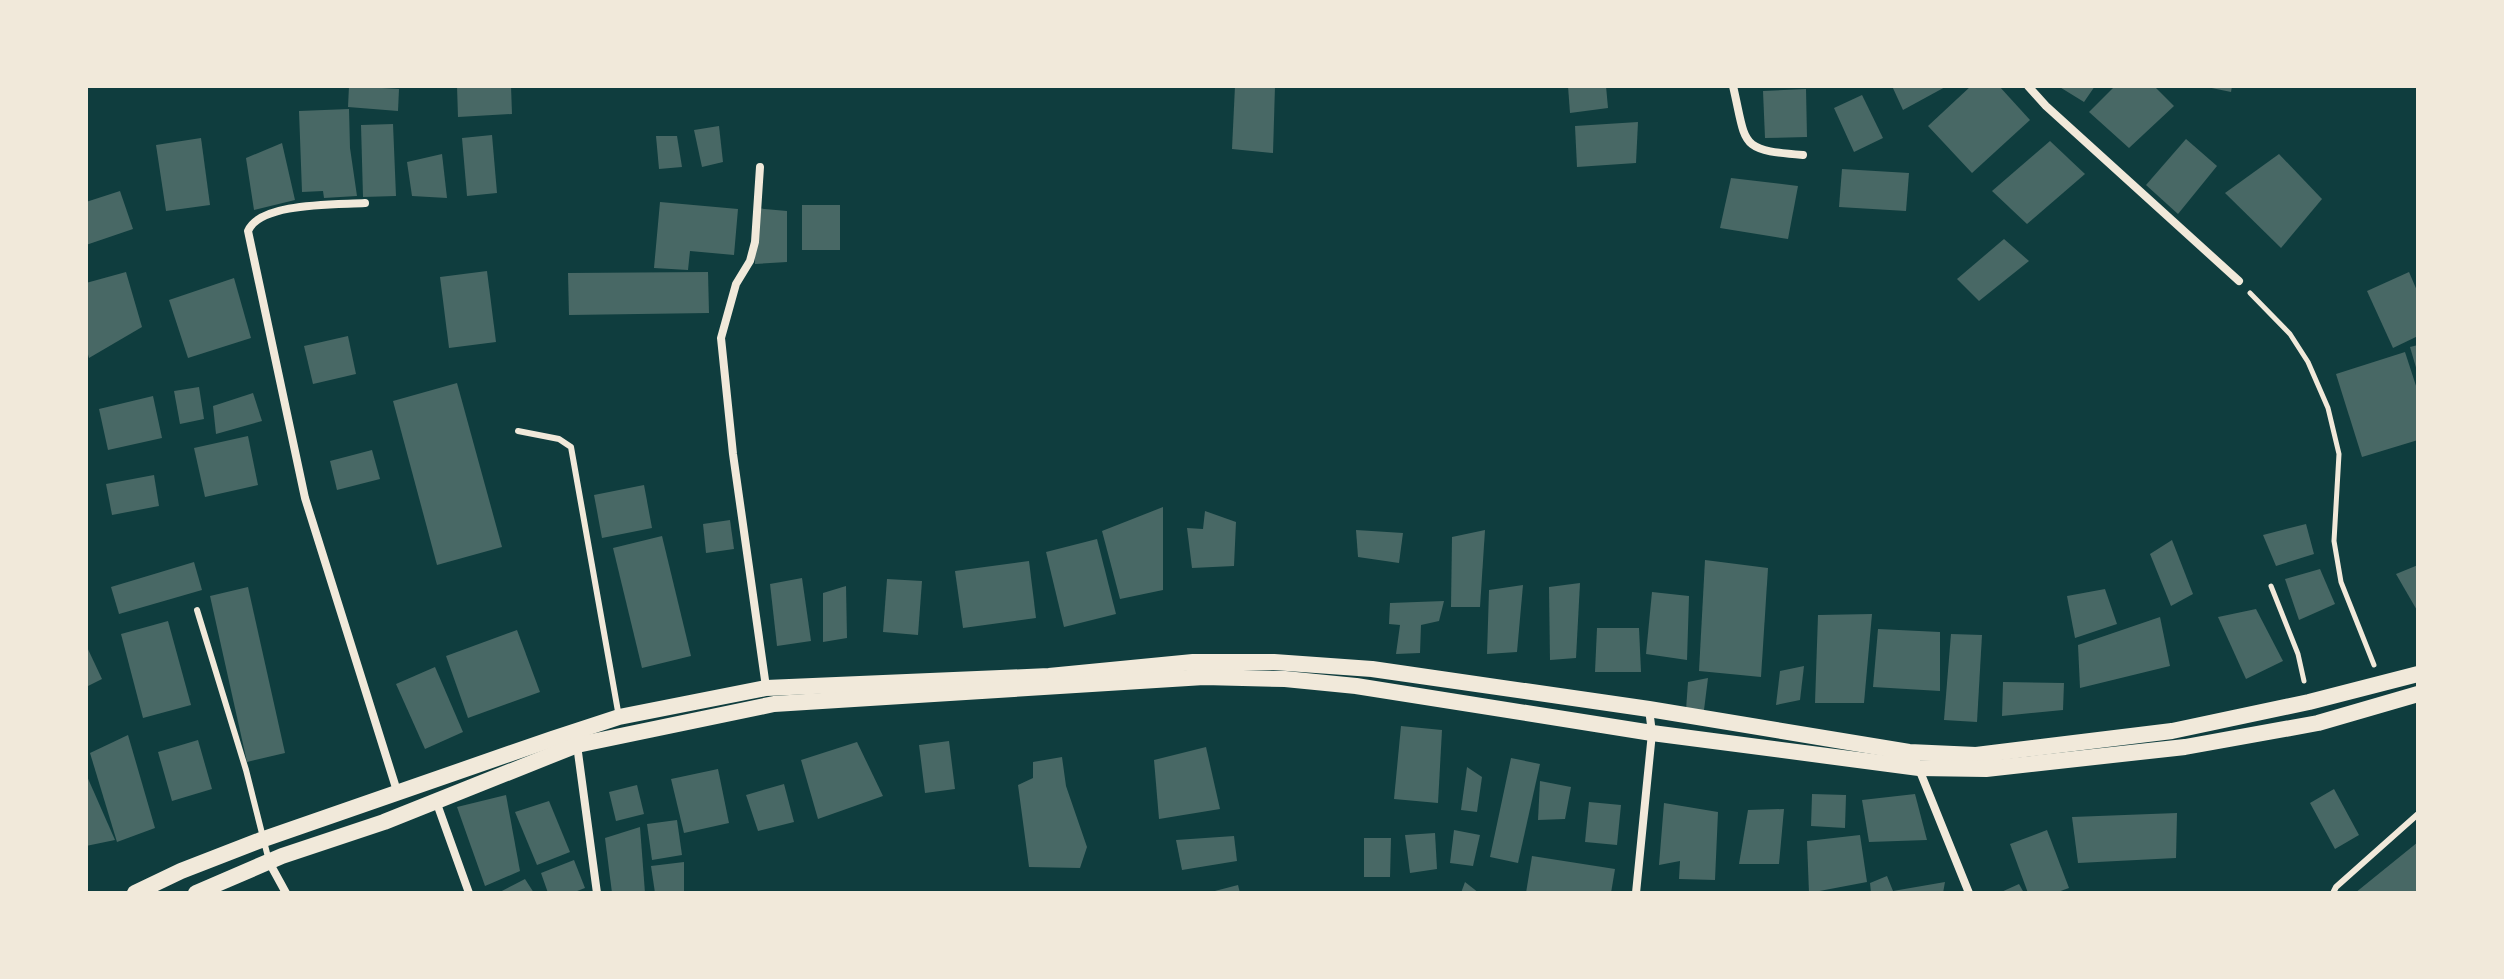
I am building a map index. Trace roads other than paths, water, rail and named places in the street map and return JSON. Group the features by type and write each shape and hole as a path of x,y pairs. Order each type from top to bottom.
{"main road":[{"path":"135,893 181,871 261,840 619,717 766,688 1049,676 1193,662 1274,662 1372,669 1649,709 1909,752 1976,755 2172,731 2382,685 2417,684"},
{"path":"196,893 269,861 384,822 577,745 774,704 1204,677 1285,679 1356,686 1652,733 1919,768 1986,769 2185,747 2318,723 2417,684"}],"street":[{"path":"1733,86 1743,130 1754,148 1766,153 1803,155"},
{"path":"2028,86 2046,106 2239,281"},
{"path":"760,167 755,242 750,261 736,284 721,338 740,509 766,688"},
{"path":"365,203 270,212 254,221 248,231 305,498 397,791"},
{"path":"1636,893 1652,733 1649,709"},
{"path":"577,745 597,893"},
{"path":"1919,768 1969,893"},
{"path":"436,801 469,893"},
{"path":"269,861 286,893"}],"lane":[{"path":"518,431 559,439 571,447 619,717"},
{"path":"197,610 246,770 261,840 269,861"},
{"path":"2333,893 2418,814"}]}
